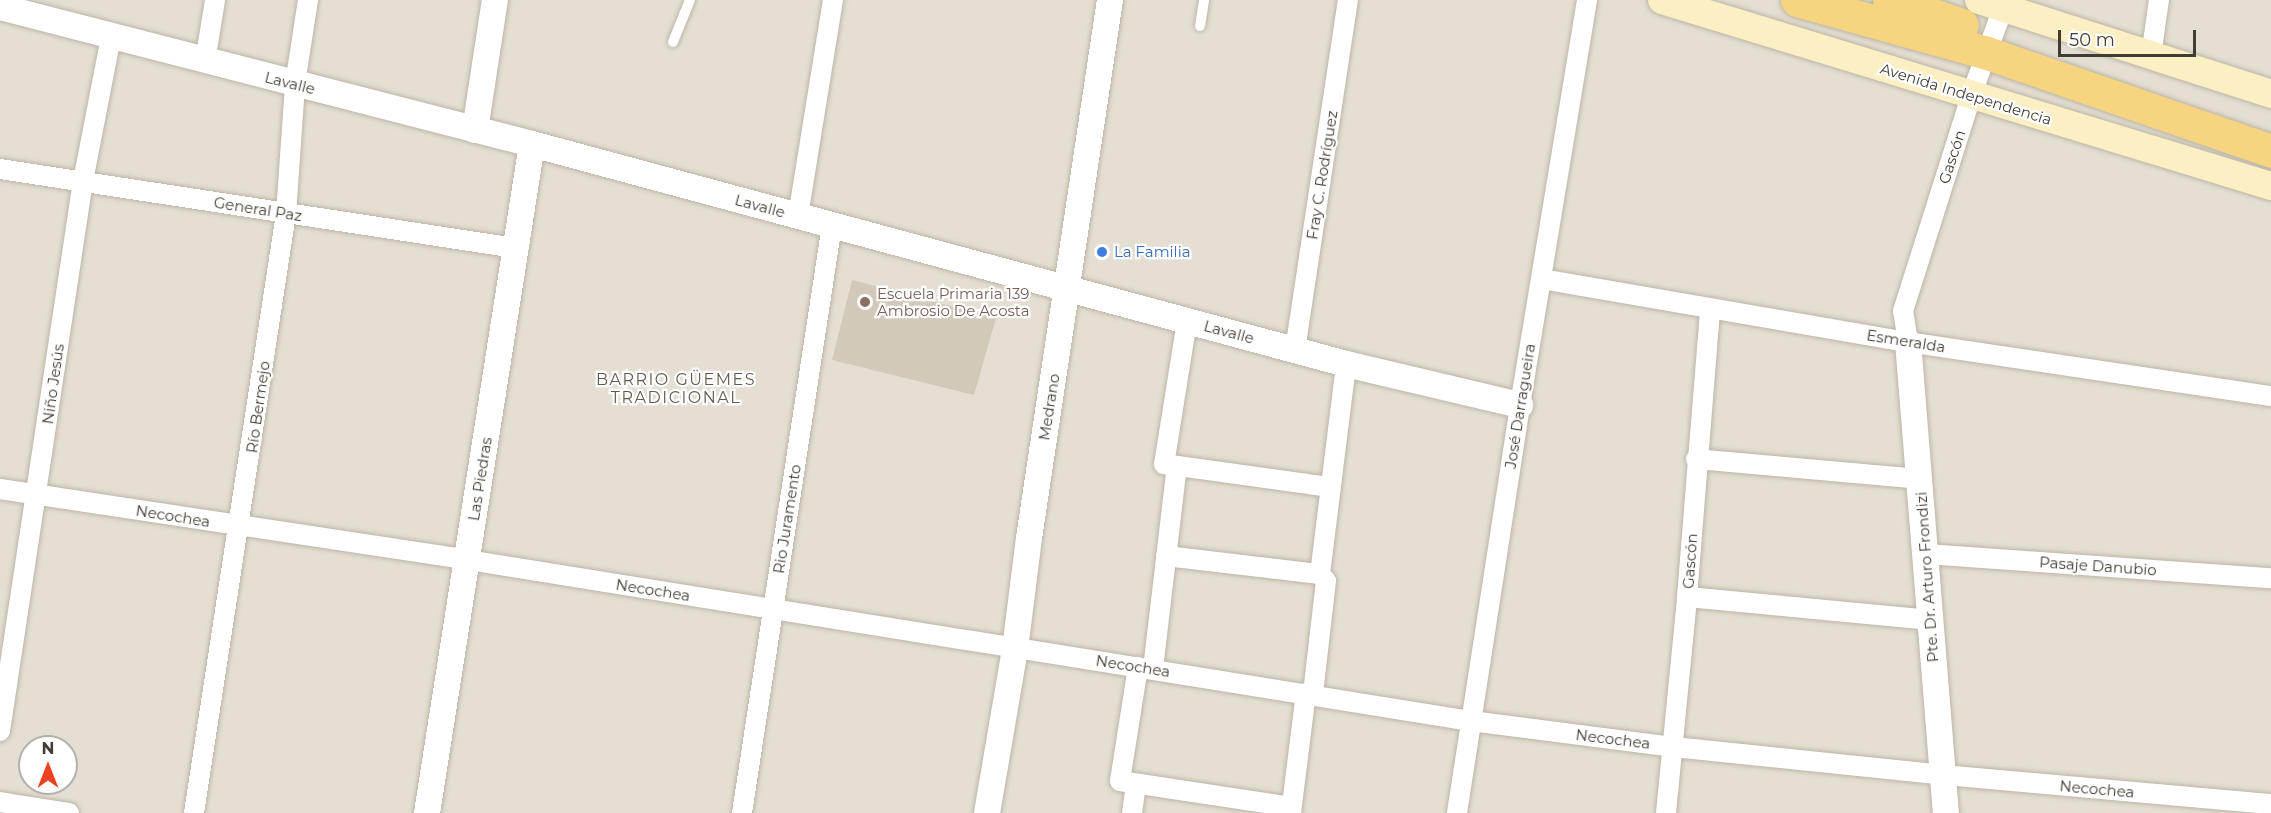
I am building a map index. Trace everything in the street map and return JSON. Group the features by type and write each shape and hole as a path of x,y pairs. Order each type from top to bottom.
{"highway":[{"path":"1797,0 1990,24 2271,151"},
{"path":"1889,0 1990,24 2271,128"}],"main road":[{"name":"Avenida Independencia","path":"1662,0 2271,186"},
{"path":"1990,24 2151,56 2271,94"}],"street":[{"path":"205,62 215,0"},
{"name":"Río Bermejo","path":"194,813 240,527 286,213 295,84 308,0"},
{"path":"475,130 495,0"},
{"path":"798,216 833,0"},
{"name":"Medrano","path":"987,813 1015,649 1029,538 1110,0"},
{"name":"Fray C. Rodríguez","path":"1295,350 1348,0"},
{"name":"José Darragueira","path":"1457,813 1520,405 1587,0"},
{"path":"2151,56 2159,0"},
{"name":"Lavalle","path":"0,7 28,7 111,37 532,144 1068,286 1346,364 1520,405"},
{"name":"Gascón","path":"1908,342 1903,311 1971,96 1990,24"},
{"name":"Niño Jesús","path":"0,731 83,182 111,37"},
{"name":"Las Piedras","path":"427,813 532,144"},
{"name":"General Paz","path":"0,169 515,248"},
{"name":"Rio Juramento","path":"742,813 832,225"},
{"name":"Esmeralda","path":"1542,279 1908,342 2271,396"},
{"name":"Gascón","path":"1666,813 1674,747 1710,309"},
{"path":"1187,321 1164,464 1329,487"},
{"name":"Pte. Dr. Arturo Frondizi","path":"1908,342 1946,813"},
{"path":"1320,574 1346,364"},
{"path":"1696,459 1920,479"},
{"path":"1166,556 1320,574 1326,581 1291,810 1120,782 1146,668 1166,556 1177,466"},
{"name":"Necochea","path":"0,489 468,560 1472,721 1674,747 1944,775 2271,804"},
{"name":"Pasaje Danubio","path":"1924,554 2271,578"},
{"path":"1687,597 1929,620"},
{"path":"1132,813 1136,784"},
{"path":"0,802 69,813"}],"lane":[{"path":"673,42 690,0"},
{"path":"1200,26 1204,0"}],"shaded area":[{"path":"0,0 2271,0 2271,813 0,813"}],"building":[{"path":"852,280 996,318 974,395 832,360"}],"place":[{"name":"La Familia","path":"1102,252"},
{"name":"Escuela Primaria 139 Ambrosio De Acosta","path":"865,302"}],"district":[{"name":"BARRIO GÜEMES TRADICIONAL","path":"676,389"}]}
